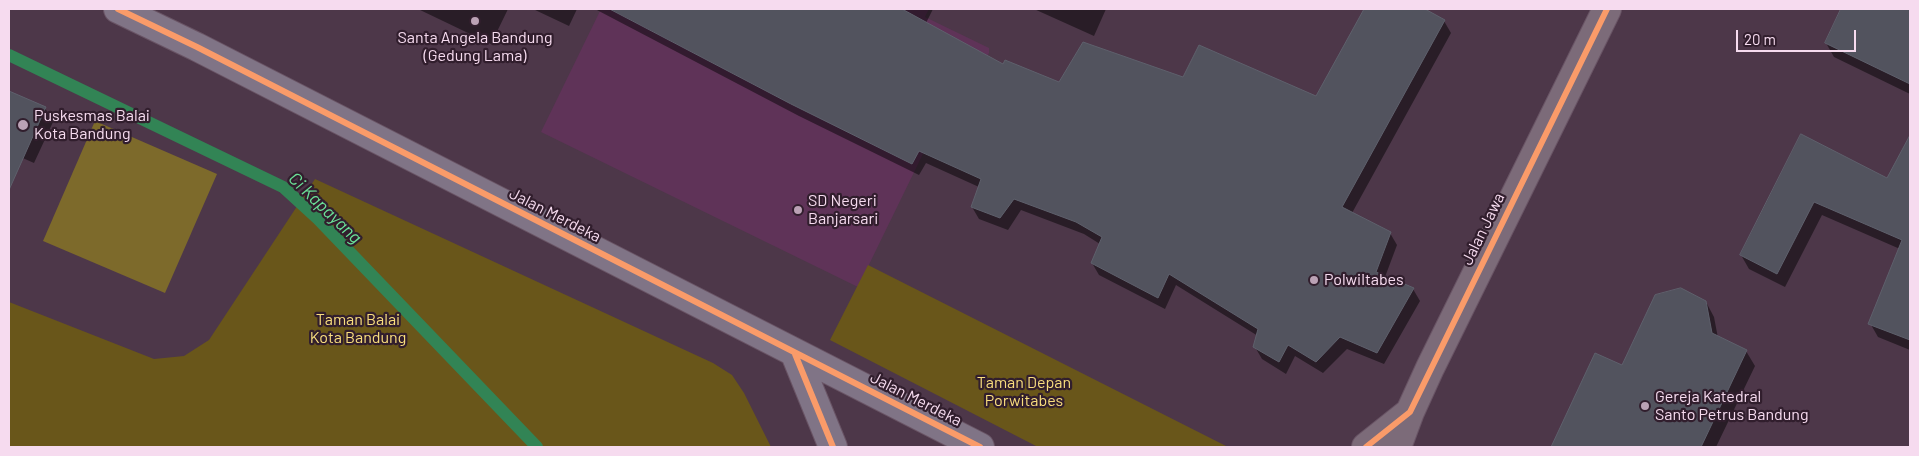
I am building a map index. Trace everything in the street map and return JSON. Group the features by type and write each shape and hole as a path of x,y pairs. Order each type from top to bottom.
{"main road":[{"name":"Jalan Merdeka","path":"118,9 197,47 980,447"},
{"path":"796,354 832,447"}],"street":[{"name":"Jalan Jawa","path":"1397,447 1410,412 1607,9"},
{"name":"Jalan Jawa","path":"1366,447 1410,412"}],"shaded area":[{"name":"SD Negeri Banjarsari","path":"601,9 929,9 925,17 989,48 989,53 953,116 942,115 858,287 541,132"},
{"path":"95,121 217,174 165,293 43,241"}],"green space":[{"name":"Taman Balai Kota Bandung","path":"315,179 713,363 732,375 744,393 771,447 9,447 9,302 154,359 184,356 209,340"},
{"name":"Taman Depan Porwitabes","path":"868,265 1228,447 1038,447 830,340"}],"building":[{"path":"610,9 902,9 1003,64 1005,60 1059,82 1083,42 1183,77 1199,45 1316,96 1364,9 1425,9 1445,20 1342,207 1391,232 1376,272 1414,288 1377,353 1340,337 1316,362 1288,345 1279,362 1253,347 1258,329 1169,274 1158,298 1091,263 1102,237 1076,222 1014,199 1000,218 971,207 981,179 919,151 912,164 791,104"},
{"path":"1841,9 1910,9 1910,84 1825,43"},
{"name":"Puskesmas Balai Kota Bandung","path":"9,91 46,107 9,190"},
{"path":"1801,134 1887,178 1910,135 1910,340 1868,324 1902,240 1814,202 1777,274 1740,255"},
{"name":"Gereja Katedral Santo Petrus Bandung","path":"1681,288 1706,301 1712,333 1747,350 1701,447 1551,447 1595,353 1622,365 1655,295"}],"waterway":[{"name":"Ci Kapayang","path":"9,55 283,187 318,219 537,447"}],"cycle path":[{"path":"118,9 197,47 980,447"},
{"path":"1366,447 1410,412 1607,9"},
{"path":"795,354 833,447"}],"place":[{"name":"Santa Angela Bandung (Gedung Lama)","path":"475,21"},
{"name":"Puskesmas Balai Kota Bandung","path":"23,125"},
{"name":"SD Negeri Banjarsari","path":"798,210"},
{"name":"Polwiltabes","path":"1314,280"},
{"name":"Gereja Katedral Santo Petrus Bandung","path":"1645,406"}]}
